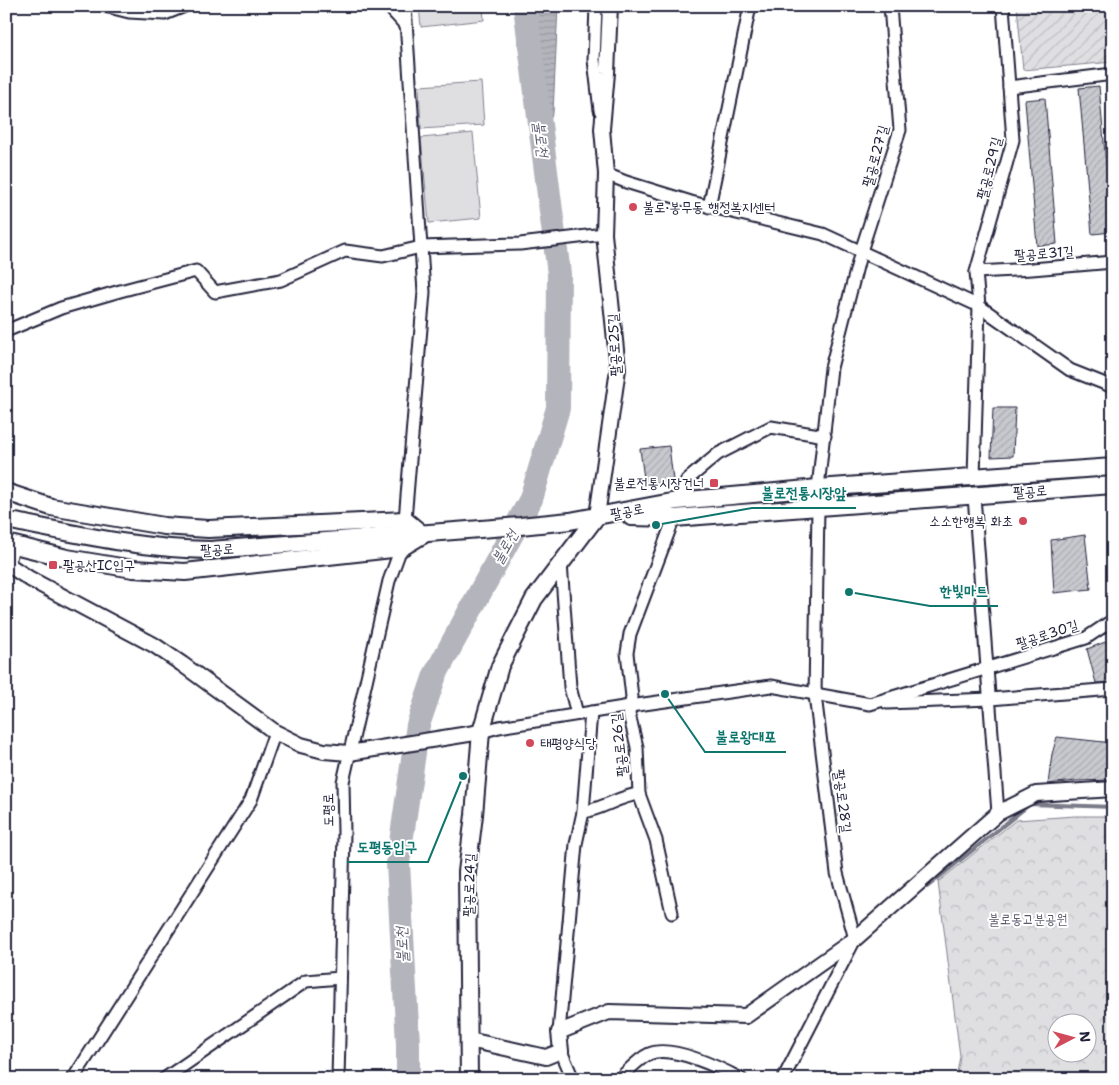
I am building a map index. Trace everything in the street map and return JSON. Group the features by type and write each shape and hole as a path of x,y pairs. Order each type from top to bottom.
{"main road":[{"name":"팔공로","path":"16,522 137,545 175,550 210,550 570,521 677,501 818,488 1113,467"},
{"name":"팔공로","path":"597,516 674,518 1113,485"},
{"path":"6,492 51,508 164,526 208,529 405,520 423,534 401,548 186,572 133,569 68,558 9,544"},
{"name":"팔공로24길","path":"470,1079 466,872 474,815 476,733 500,666 534,599 597,516"}],"street":[{"path":"105,6 129,12 165,14 185,6"},
{"path":"388,6 406,26"},
{"path":"405,6 424,292 405,520"},
{"path":"596,6 594,60 602,129"},
{"name":"팔공로25길","path":"597,516 618,369 597,235 606,174 602,129 610,6"},
{"path":"709,206 750,6"},
{"name":"팔공로27길","path":"818,488 831,368 862,251 900,130 890,6"},
{"name":"팔공로29길","path":"974,477 979,306 976,272 1013,140 1003,6"},
{"path":"1009,87 1113,74"},
{"path":"606,174 626,182 709,206 823,234 979,306 1070,370 1113,388"},
{"path":"6,331 61,308 120,290 196,271 214,292 281,280 344,251 383,256 421,247 520,244 597,235"},
{"name":"팔공로31길","path":"976,272 1113,262"},
{"path":"677,501 688,480 718,454 772,427 825,436"},
{"path":"974,496 998,813"},
{"name":"팔공로28길","path":"818,507 815,695 837,873 855,939"},
{"name":"팔공로26길","path":"672,913 656,840 638,794 637,747 629,714 632,697 627,653 628,643 674,518"},
{"path":"9,544 7,564 30,579 154,645 190,669 274,732 314,750 350,753 372,750 630,706"},
{"name":"도평로","path":"338,1079 344,833 343,782 389,581 401,548"},
{"path":"561,562 570,687 577,714"},
{"name":"팔공로30길","path":"870,704 1086,638 1113,620"},
{"name":"팔공로30길","path":"630,706 771,686 870,704 990,699 1113,689"},
{"path":"573,1079 561,1051 559,1032 576,844 583,812 591,712"},
{"path":"73,1079 250,800 274,732"},
{"path":"559,1032 609,1012 746,1016 855,939 998,813 1036,794 1113,789"},
{"path":"583,812 596,810 628,795 638,794"},
{"path":"783,1079 855,939"},
{"path":"164,1079 306,981 340,978"},
{"path":"469,1040 546,1057 561,1051"},
{"path":"619,1079 648,1054 660,1051 692,1058 722,1069 740,1079"}],"green space":[{"path":"419,6 483,6 484,20 421,27"},
{"path":"1017,6 1113,6 1113,62 1023,70"},
{"path":"481,82 484,125 421,129 419,86"},
{"path":"473,133 481,218 429,223 421,138"},
{"name":"불로동고분공원","path":"1075,816 1113,816 1113,1079 956,1079 960,1056 938,882 1016,820"}],"shaded area":[{"path":"525,6 558,6 553,113 540,134"}],"building":[{"path":"1099,86 1112,232 1092,234 1079,88"},
{"path":"1045,98 1057,244 1037,246 1025,100"},
{"path":"993,408 1015,408 1013,456 991,457"},
{"path":"669,446 673,480 645,486 640,449"},
{"path":"1085,535 1091,589 1054,593 1051,540"},
{"path":"1113,639 1113,682 1096,683 1087,649"},
{"path":"1057,737 1113,743 1113,780 1048,784 1052,754"}],"waterway":[{"name":"불로천","path":"408,1079 408,1044 398,863 418,725 435,675 531,499 558,408 559,274 525,6"},
{"path":"927,887 1030,804 1113,807"}],"place":[{"name":"불로·봉무동 행정복지센터","path":"633,207"},
{"name":"불로전통시장건너","path":"714,483"},
{"name":"소소한행복 화초","path":"1023,521"},
{"name":"불로전통시장앞","path":"656,525"},
{"name":"팔공산IC입구","path":"53,565"},
{"name":"한빛마트","path":"849,592"},
{"name":"불로왕대포","path":"665,694"},
{"name":"태평양식당","path":"530,743"},
{"name":"도평동입구","path":"463,776"}]}
